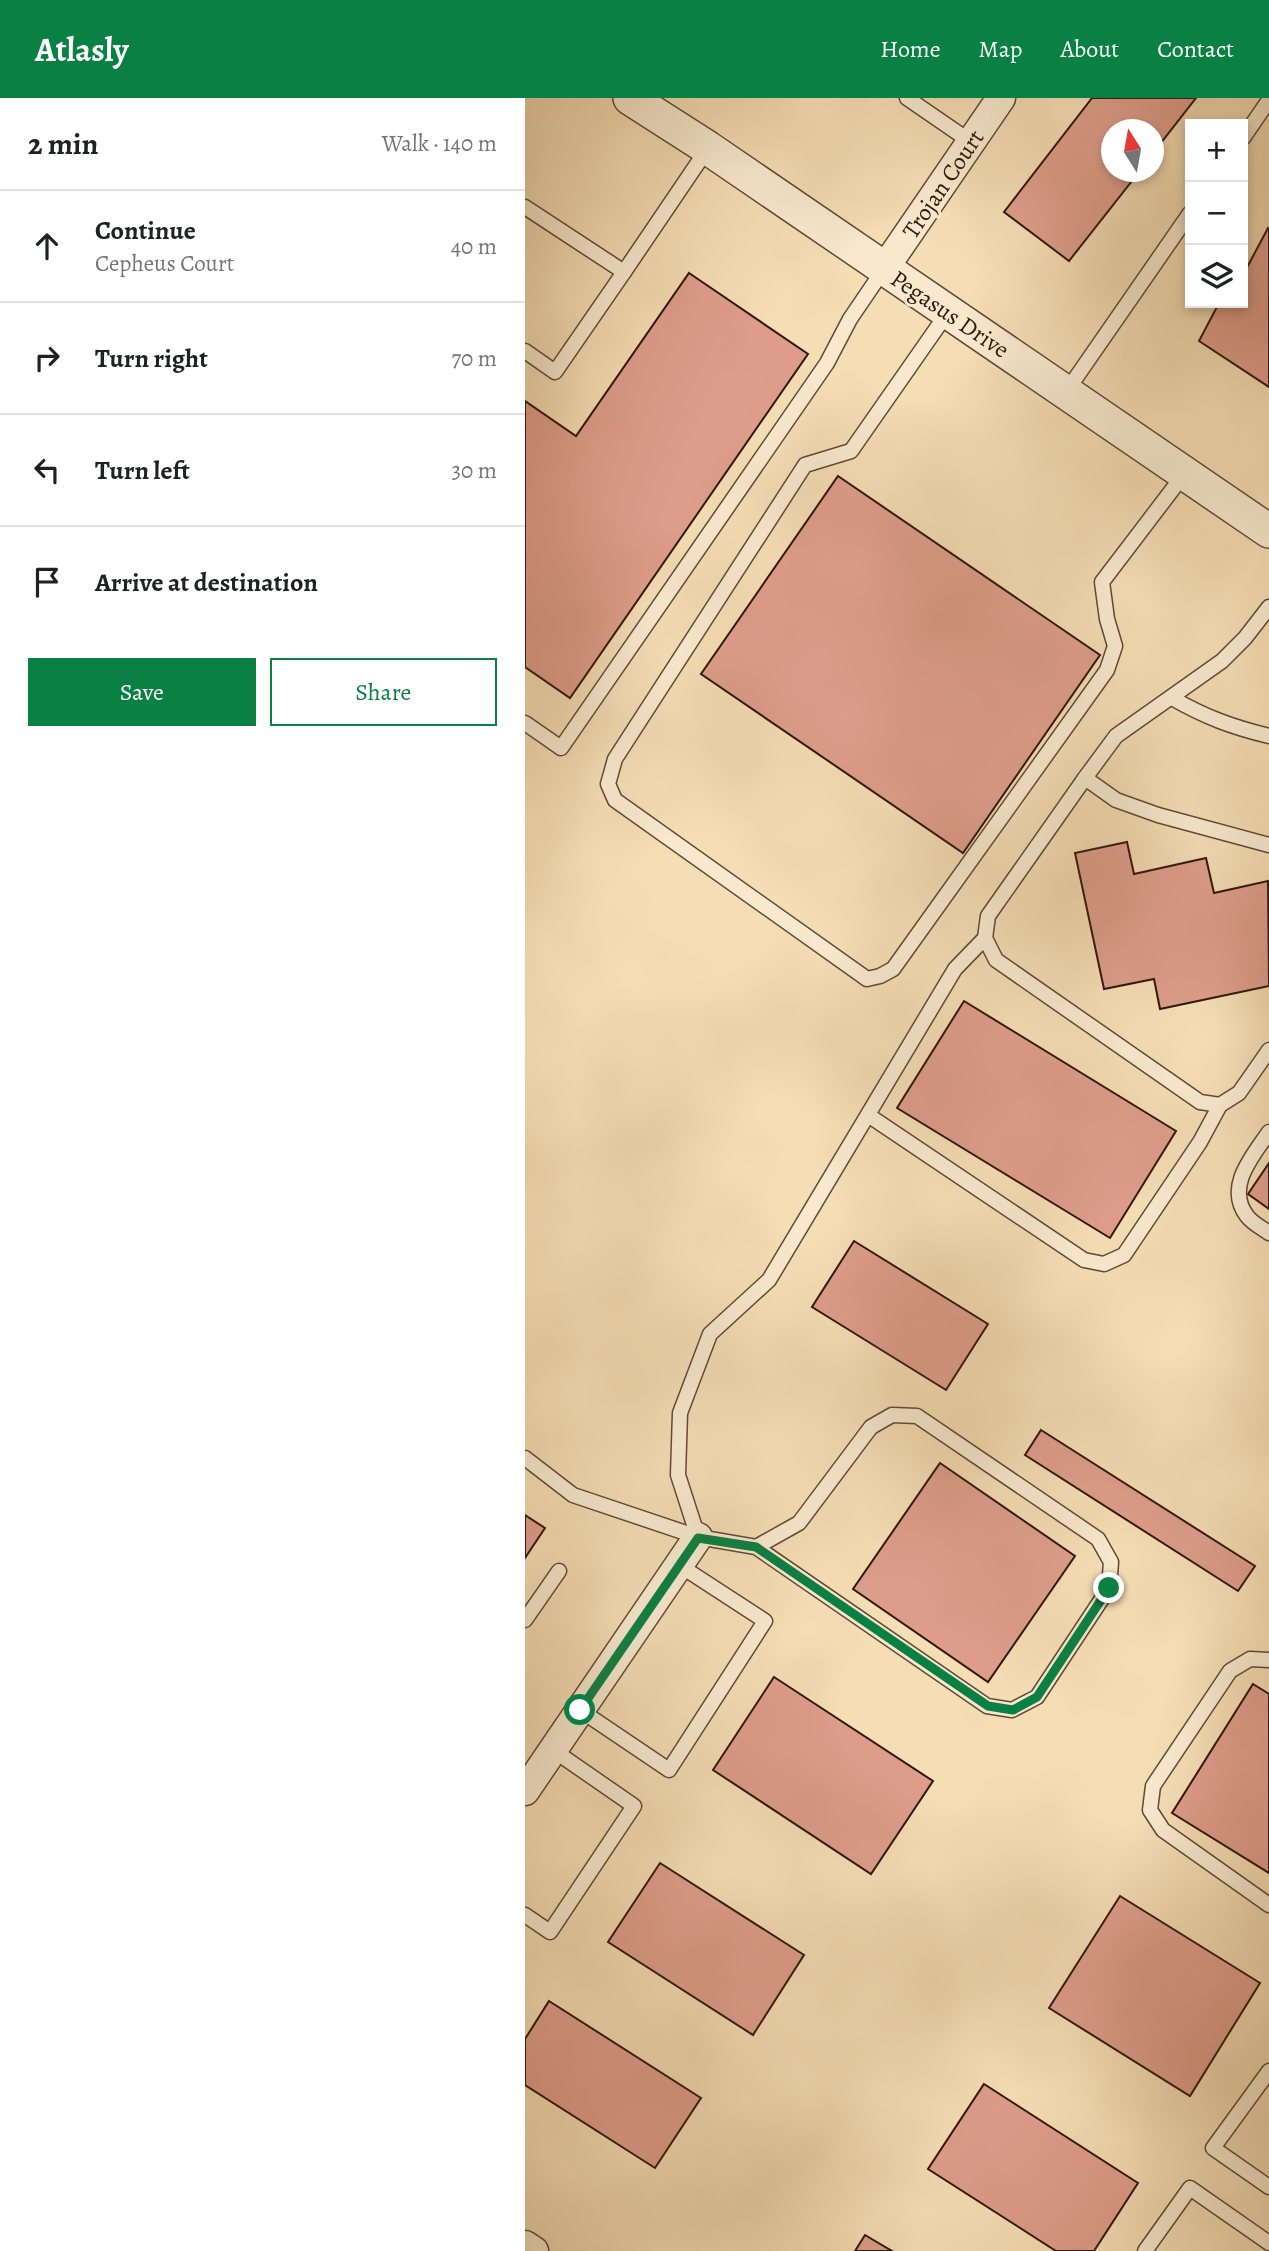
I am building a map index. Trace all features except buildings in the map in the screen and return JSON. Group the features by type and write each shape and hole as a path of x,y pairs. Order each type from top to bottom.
{"street":[{"name":"Pegasus Drive","path":"630,98 708,148 1269,531"},
{"name":"Trojan Court","path":"884,269 1001,98"},
{"path":"525,1791 698,1538"},
{"path":"525,2245 534,2251"}],"lane":[{"path":"907,98 971,142"},
{"path":"1248,129 1264,101"},
{"path":"525,351 555,372 708,148"},
{"path":"525,207 624,272"},
{"path":"1066,392 1185,221"},
{"path":"525,723 561,748 827,363 850,318 884,269"},
{"path":"948,312 851,452 805,465 615,759 608,784 615,800 867,979 893,969 1107,670 1115,646 1107,619 1102,582 1185,473"},
{"path":"1220,1105 1200,1102 996,960 985,938 988,916 1116,736 1222,661 1245,638 1269,607"},
{"path":"1172,698 1204,716 1269,736"},
{"path":"1085,778 1116,800 1158,815 1269,845"},
{"path":"698,1538 678,1475 680,1413 710,1334 769,1280 955,969 985,938"},
{"path":"868,1115 1084,1260 1104,1264 1124,1255 1200,1142 1220,1105 1239,1093 1269,1049"},
{"path":"1269,1132 1242,1173 1237,1198 1248,1218 1269,1233"},
{"path":"525,1458 573,1495 698,1538 756,1547 988,1706 1013,1710 1037,1697 1109,1588 1111,1562 1098,1539 917,1416 893,1415 871,1427 799,1523 756,1547"},
{"path":"580,1710 670,1770 765,1621 679,1564"},
{"path":"525,1620 559,1571"},
{"path":"1269,1660 1250,1659 1230,1671 1153,1786 1150,1810 1163,1830 1269,1905"},
{"path":"525,1915 550,1932 634,1806 553,1750"},
{"path":"1269,2071 1213,2148 1269,2187"},
{"path":"1145,2251 1190,2188 1269,2243"}],"route":[{"path":"580,1710 698,1538 756,1547 988,1706 1013,1710 1037,1697 1109,1588"}]}
